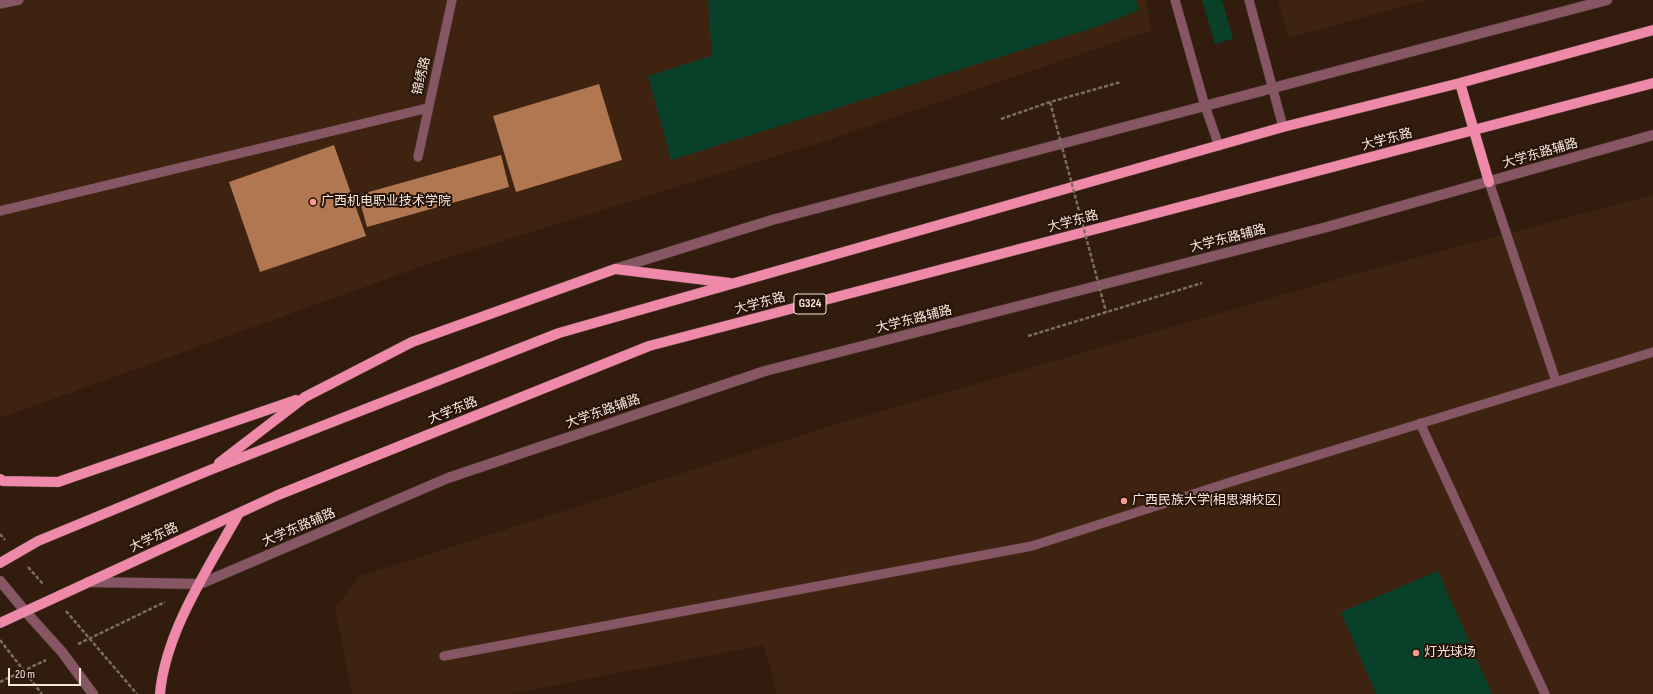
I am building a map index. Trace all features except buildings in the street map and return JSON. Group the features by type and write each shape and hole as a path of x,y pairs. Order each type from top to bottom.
{"main road":[{"name":"大学东路","path":"0,562 38,542 210,470 559,333 1283,127 1460,83 1653,30"},
{"path":"1460,83 1489,182"},
{"name":"大学东路","path":"0,623 278,495 649,346 1653,83"},
{"path":"0,479 3,481 58,482 305,397 412,342 615,269 734,284"},
{"path":"210,470 305,397"},
{"path":"160,694 161,680 174,634 239,513"}],"street":[{"path":"615,269 772,220 1607,0"},
{"name":"大学东路辅路","path":"88,582 200,584 448,478 765,371 1327,228 1653,135"},
{"path":"0,581 62,652 93,694"}],"lane":[{"path":"0,4 18,0"},
{"name":"锦绣路","path":"418,157 452,0"},
{"path":"1175,0 1205,106 1219,146"},
{"path":"1249,0 1274,88 1283,127"},
{"path":"0,211 428,108"},
{"path":"1489,182 1556,381"},
{"path":"444,656 1032,546 1240,478 1653,352"},
{"path":"1420,423 1545,694"}],"path":[{"path":"1001,119 1050,102 1121,82"},
{"path":"1050,102 1106,312"},
{"path":"1028,336 1202,283"},
{"path":"0,534 137,694"},
{"path":"0,682 165,601"},
{"path":"0,639 42,694"}],"shaded area":[{"name":"广西机电职业技术学院","path":"0,0 1146,0 1152,30 816,144 437,261 0,418"},
{"path":"1278,0 1426,0 1289,38"},
{"name":"广西民族大学(相思湖校区)","path":"1653,195 1653,694 777,694 764,645 510,694 352,694 335,608 360,576 830,426 1351,275"}],"green space":[{"path":"708,0 1136,0 1139,10 1099,26 671,160 648,76 712,56"},
{"path":"1202,0 1222,0 1233,39 1215,44"},
{"name":"灯光球场","path":"1438,571 1492,694 1376,694 1341,612"}],"place":[{"name":"广西机电职业技术学院","path":"313,202"},
{"name":"广西民族大学(相思湖校区)","path":"1124,501"},
{"name":"灯光球场","path":"1416,653"}]}
